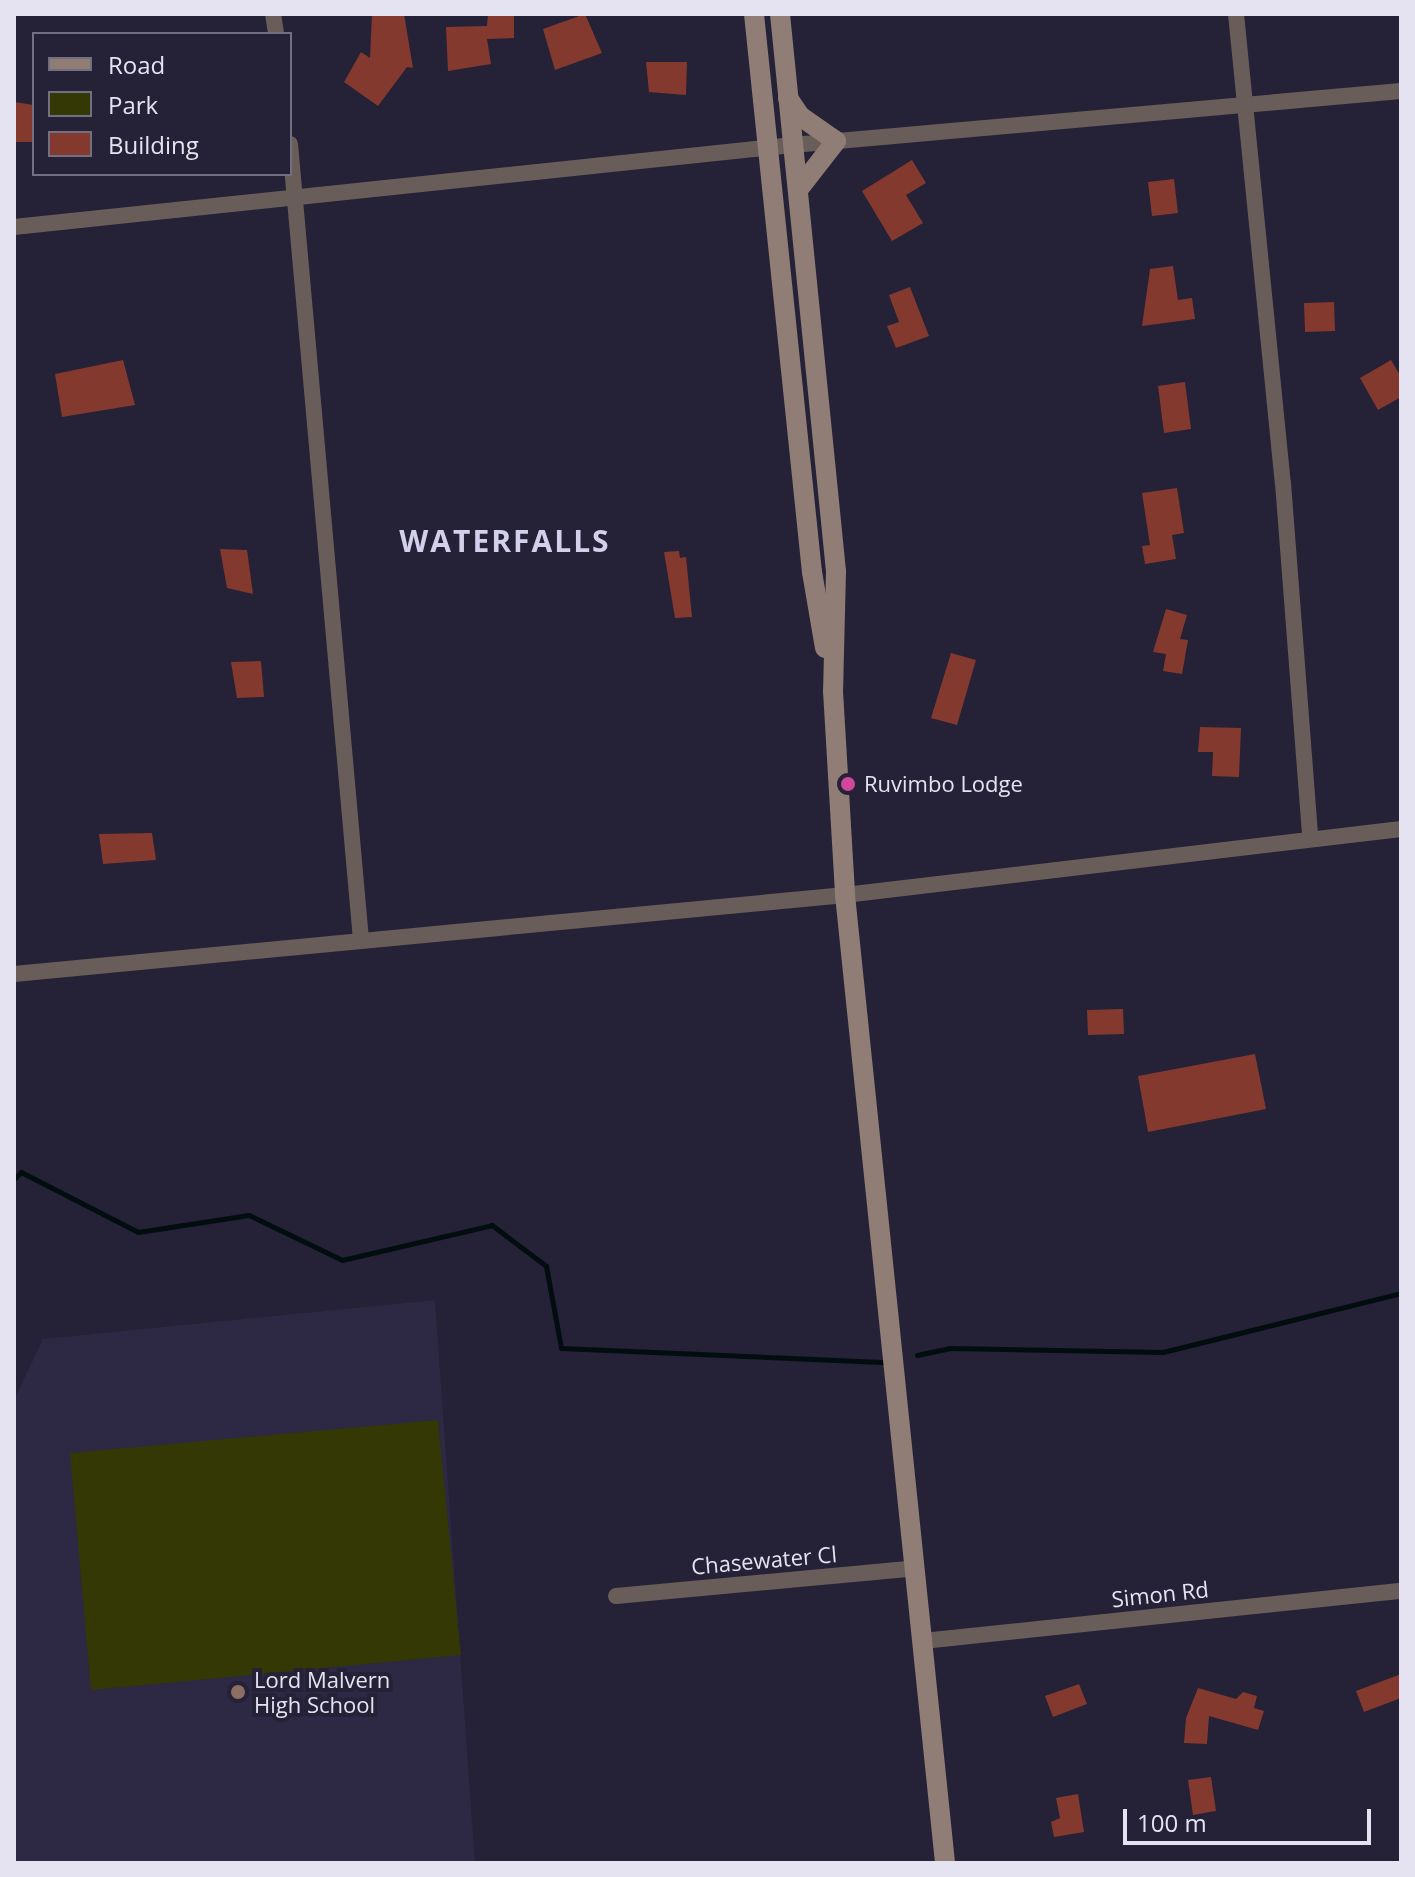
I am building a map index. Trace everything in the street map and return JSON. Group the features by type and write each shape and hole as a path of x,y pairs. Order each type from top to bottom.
{"street":[{"path":"754,14 812,572 833,691"},
{"path":"780,14 836,571 833,691 845,895 945,1863"},
{"path":"1236,14 1247,107 1310,837"},
{"path":"14,227 793,145 1401,91"},
{"path":"788,98 800,116 836,141"},
{"path":"798,190 836,141"},
{"path":"292,160 311,419 361,939"},
{"path":"14,974 845,895 1310,837 1401,829"},
{"name":"Chasewater Cl","path":"616,1596 916,1568"},
{"name":"Simon Rd","path":"923,1641 1401,1591"}],"shaded area":[{"name":"Lord Malvern High School","path":"435,1300 475,1863 14,1863 14,1400 43,1339"}],"green space":[{"path":"438,1420 461,1655 91,1690 70,1453"}],"building":[{"path":"372,14 404,14 413,68 407,67 378,106 344,82 361,52 370,58"},
{"path":"488,14 514,14 514,38 487,39 491,64 448,71 446,27 487,26"},
{"path":"585,14 602,53 555,70 543,29"},
{"path":"646,62 687,62 686,95 649,92"},
{"path":"14,102 32,105 32,142 14,142"},
{"path":"912,160 926,183 906,195 923,223 892,241 862,191"},
{"path":"1174,179 1178,213 1152,216 1148,182"},
{"path":"1173,266 1178,300 1192,298 1195,319 1142,326 1150,269"},
{"path":"910,287 929,336 896,348 887,326 899,322 889,295"},
{"path":"1334,302 1335,331 1305,332 1304,303"},
{"path":"123,360 135,405 62,417 55,374"},
{"path":"1391,360 1401,377 1401,397 1378,410 1360,378"},
{"path":"1185,382 1191,429 1164,433 1158,386"},
{"path":"1177,488 1184,533 1172,535 1176,559 1145,564 1142,546 1150,545 1142,493"},
{"path":"220,549 247,550 253,594 227,588"},
{"path":"679,551 680,558 686,557 692,617 675,618 664,552"},
{"path":"1166,609 1187,615 1180,639 1188,640 1182,674 1163,671 1166,654 1153,652"},
{"path":"951,653 976,660 957,725 931,718"},
{"path":"261,661 264,697 237,698 231,662"},
{"path":"1200,727 1241,728 1239,777 1212,776 1213,752 1198,752"},
{"path":"152,833 156,860 103,864 99,834"},
{"path":"1123,1009 1124,1034 1088,1035 1087,1010"},
{"path":"1255,1054 1266,1109 1148,1132 1138,1076"},
{"path":"1401,1674 1401,1698 1364,1712 1356,1691"},
{"path":"1079,1684 1087,1704 1053,1717 1045,1696"},
{"path":"1198,1688 1236,1699 1243,1692 1257,1696 1254,1708 1264,1711 1258,1730 1209,1716 1207,1744 1184,1743 1186,1718"},
{"path":"1211,1777 1216,1811 1193,1815 1188,1780"},
{"path":"1078,1794 1084,1832 1054,1837 1051,1822 1060,1818 1056,1798"}],"waterway":[{"path":"14,1179 21,1172 138,1232 249,1215 342,1260 492,1225 546,1266 561,1348 887,1362"},
{"path":"917,1355 950,1348 1163,1352 1401,1293"}],"place":[{"name":"Ruvimbo Lodge","path":"848,784"},
{"name":"Lord Malvern High School","path":"238,1692"}],"district":[{"name":"WATERFALLS","path":"505,541"}]}
